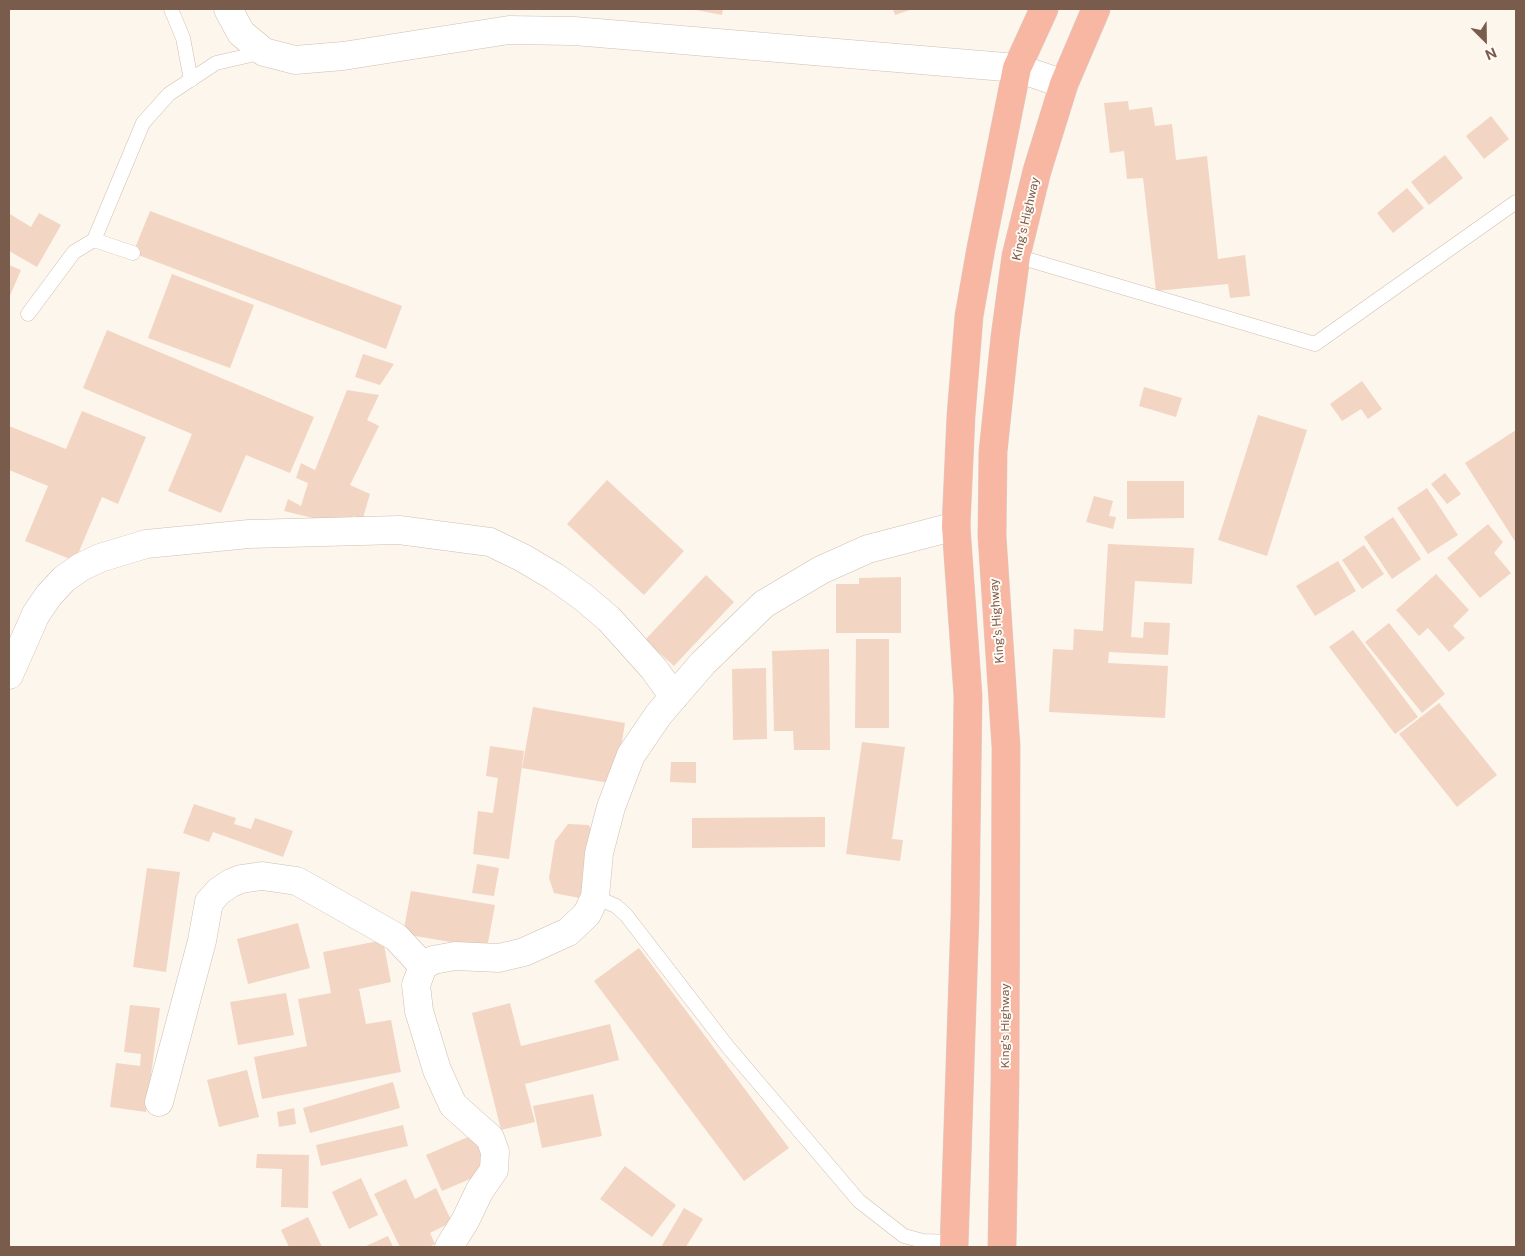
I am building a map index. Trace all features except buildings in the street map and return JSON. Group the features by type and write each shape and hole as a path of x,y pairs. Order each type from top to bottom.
{"highway":[{"path":"953,1245 965,916 968,696 956,526 969,316 1017,68 1044,9"},
{"name":"King's Highway","path":"1002,1247 1005,1079 1006,747 992,526 993,452 1016,256 1037,171 1064,84 1096,9"}],"street":[{"path":"228,9 241,33 264,52 295,60 343,56 509,30 574,31 1017,68 1064,84"},
{"path":"449,1247 465,1221 480,1190 494,1170 495,1152 490,1138 454,1104 437,1070 419,1012 416,985 423,966 434,960 455,956 499,958 524,952 568,932 587,914 594,897 599,853 611,807 631,755 659,714 703,662 764,604 821,570 868,549 956,526"},
{"path":"9,675 36,614 48,595 64,579 81,567 100,558 146,544 249,534 399,530 490,542 523,558 555,577 609,619 654,669 674,697"},
{"path":"159,1102 202,941 209,902 219,891 231,883 241,878 262,876 297,881 396,937 423,966"}],"lane":[{"path":"171,9 183,38 191,80"},
{"path":"28,314 74,252 94,240 143,123 169,94 216,63 264,52"},
{"path":"1016,256 1315,344 1516,202"},
{"path":"94,240 133,253"},
{"path":"594,897 616,906 626,915 728,1048 859,1201 904,1236 953,1245"}]}
